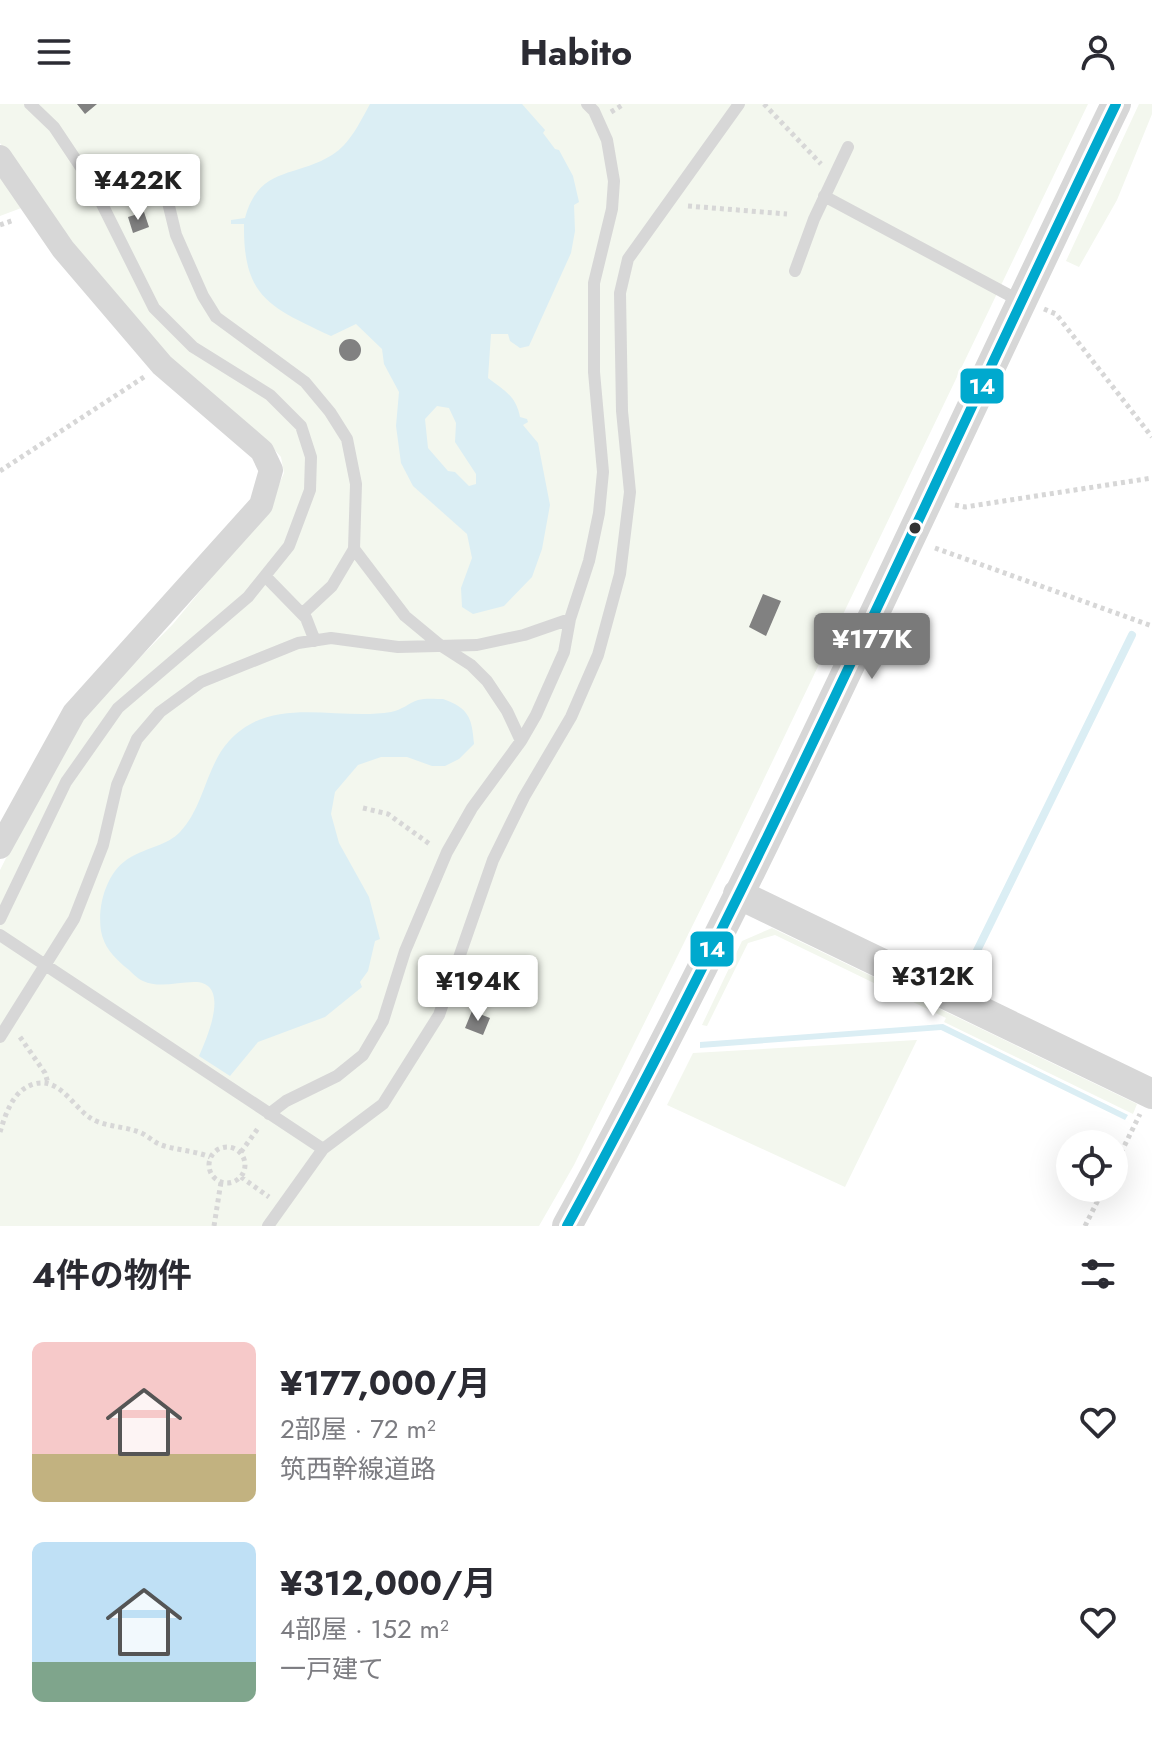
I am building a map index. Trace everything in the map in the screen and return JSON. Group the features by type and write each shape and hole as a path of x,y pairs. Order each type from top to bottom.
{"street":[{"path":"567,1226 640,1093 738,894 907,548 1020,300 1116,104"},
{"path":"0,157 63,249 162,365 262,451 271,470 261,505 74,713 0,847"},
{"path":"738,894 1151,1094"}],"lane":[{"path":"0,919 66,782 118,708 248,597 289,546 310,490 311,457 301,426 270,395 193,347 154,308 92,184 54,127 30,104"},
{"path":"269,1114 286,1101 337,1076 363,1055 383,1021 405,951 446,855 472,808 521,741 564,652 570,619 589,561 603,472 594,372 594,283 612,209 614,181 607,140 594,111 587,104"},
{"path":"268,1226 323,1149 383,1104 439,1015 493,860 524,797 571,717 598,655 620,574 630,492 622,411 620,293 628,259 739,104"},
{"path":"795,271 824,196 848,147"},
{"path":"166,171 166,194 176,235 203,296 216,317 235,334 305,382 347,439 356,484 354,549 332,586 302,614"},
{"path":"824,196 1020,300"},
{"path":"354,549 405,616 440,645 471,665 487,681 507,711 521,741"},
{"path":"265,576 302,614 315,641"},
{"path":"0,1037 74,919 103,845 117,785 137,739 160,712 201,682 298,643 331,638 398,647 477,645 524,635 570,619"},
{"path":"0,935 323,1149"}],"path":[{"path":"764,104 823,166"},
{"path":"667,204 787,214"},
{"path":"1020,300 1056,314 1152,437"},
{"path":"0,471 162,365"},
{"path":"950,505 965,507 1152,478"},
{"path":"929,546 1152,626"},
{"path":"363,808 388,814 446,855"},
{"path":"10,1022 45,1073 48,1084"},
{"path":"0,1132 6,1112 19,1090 36,1083 48,1084 72,1099 89,1117 140,1132 159,1144 210,1157"},
{"path":"1128,1139 1151,1094"},
{"path":"241,1152 269,1114"},
{"path":"225,1147 241,1152 246,1163 241,1177 233,1182 221,1182 212,1175 210,1157 214,1152 225,1147"},
{"path":"241,1177 282,1206"},
{"path":"214,1226 221,1182"},
{"path":"1085,1226 1097,1202"}],"shaded area":[{"path":"0,104 1088,104 727,856 574,1165 539,1226 0,1226 0,870 67,737 173,624 268,509 284,473 281,457 262,436 157,349 69,238 0,143"},
{"path":"370,104 522,104 545,130 543,133 555,149 559,150 573,176 579,202 574,205 575,231 571,253 529,346 520,348 510,341 508,334 491,334 488,378 508,394 516,404 520,417 527,419 528,422 523,425 538,443 550,505 542,549 532,577 504,606 473,614 462,607 461,588 472,558 467,534 413,486 401,463 396,426 399,392 384,364 382,349 356,324 331,336 276,307 264,297 249,269 244,224 231,224 231,220 245,218 251,201 269,181 318,162 344,145","holes":["437,406 449,408 456,423 455,442 476,474 476,484 469,486 455,472 448,471 428,448 425,419"]},
{"path":"1139,104 1152,104 1152,114 1117,200 1079,267 1066,261"},
{"path":"0,172 24,207 0,216"},
{"path":"443,699 464,710 472,727 474,744 459,759 445,766 432,766 407,757 381,757 358,765 335,792 331,814 339,843 369,897 380,939 375,941 368,971 360,982 362,987 325,1017 258,1042 230,1076 199,1056 213,1014 213,993 207,985 197,982 163,985 143,981 120,962 107,946 100,921 102,900 110,879 131,857 180,832 195,811 221,751 246,727 264,718 284,714 370,714 399,710 418,700"},
{"path":"772,928 1137,1104 1133,1114 775,935 748,943 707,1026 702,1025 742,941"},
{"path":"943,1024 1128,1115 1125,1120 941,1030 700,1048 700,1042"},
{"path":"917,1040 845,1187 667,1105 693,1053"}],"building":[{"path":"77,104 97,104 85,114"},
{"path":"144,212 149,227 133,233 128,217"},
{"path":"350,339 361,350 350,361 339,350"},
{"path":"763,594 781,601 766,636 749,627"},
{"path":"472,1011 490,1018 483,1035 465,1028"}],"waterway":[{"path":"968,969 1132,635"}],"transit line":[{"name":"14","path":"567,1226 641,1088 781,809 1116,104"}]}
